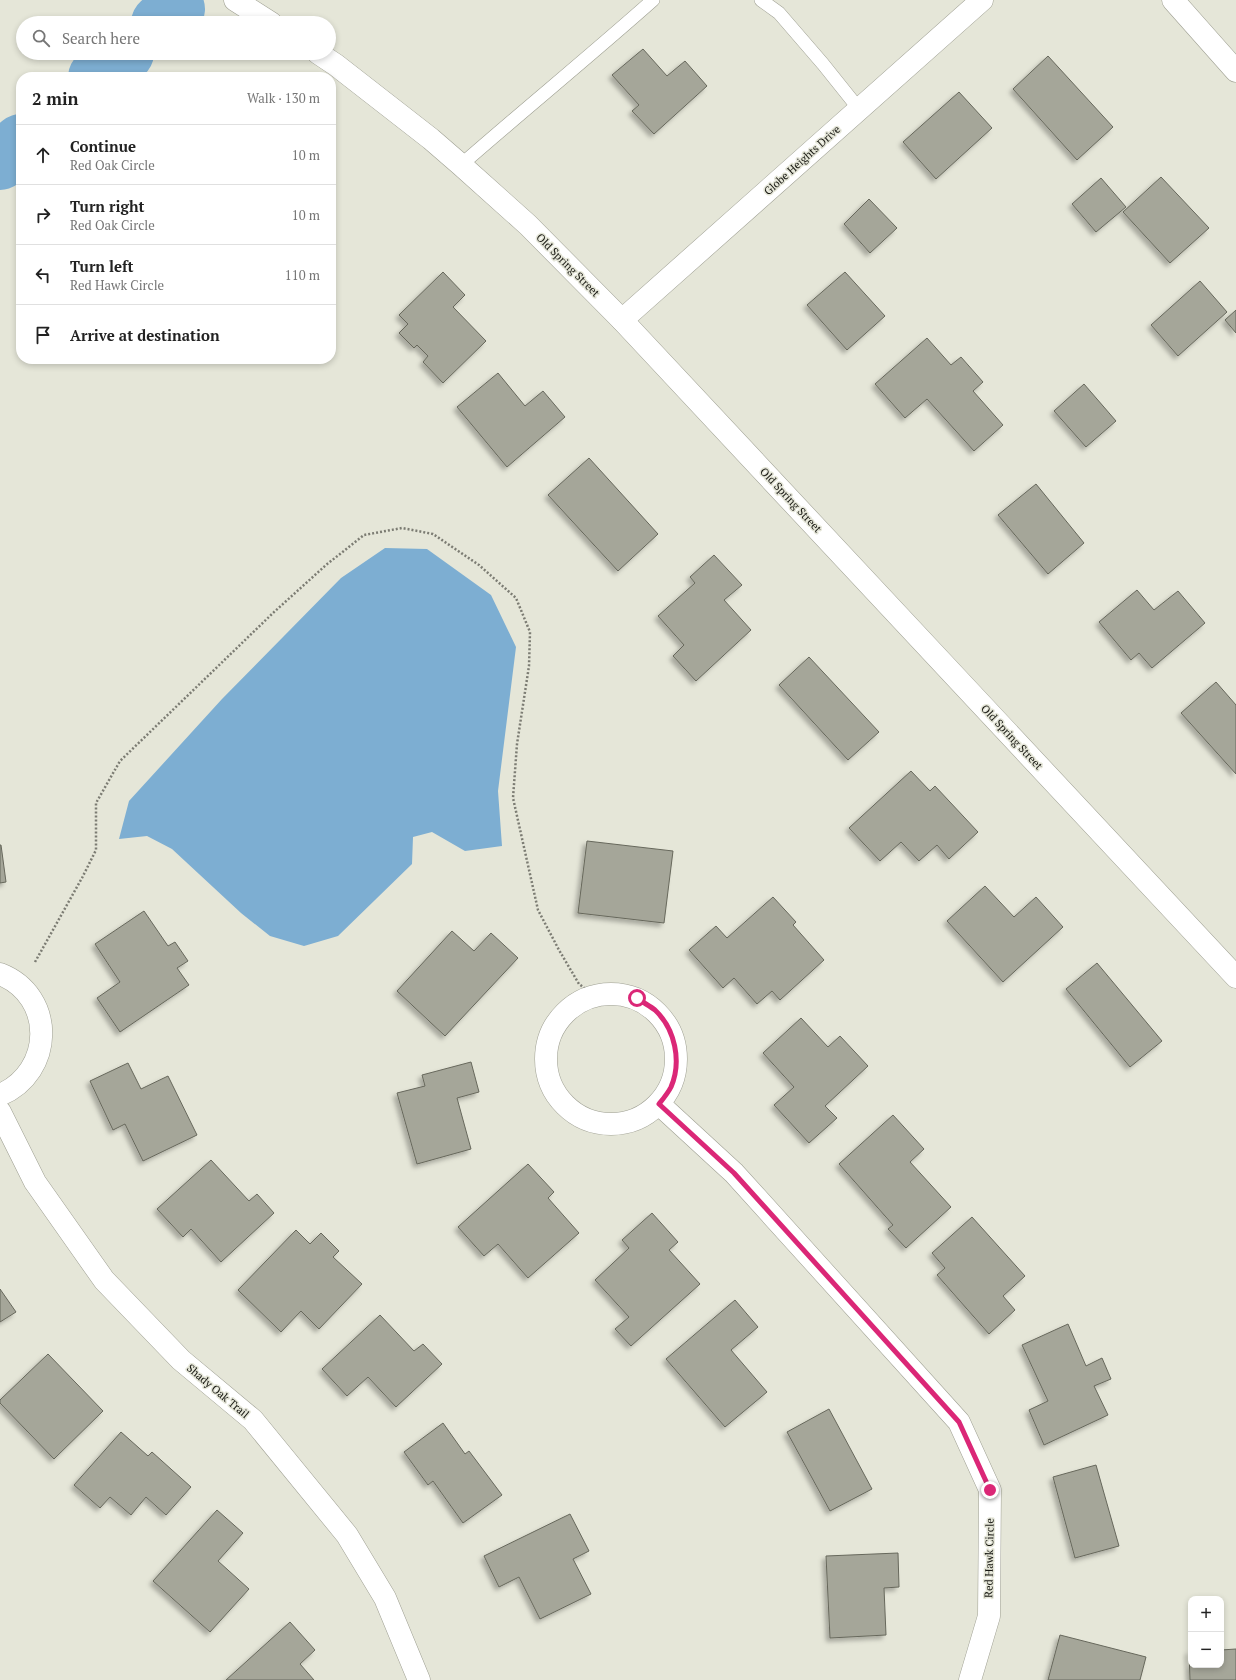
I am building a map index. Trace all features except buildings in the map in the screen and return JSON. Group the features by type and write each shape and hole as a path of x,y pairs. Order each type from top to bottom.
{"street":[{"path":"235,0 260,16"},
{"name":"Globe Heights Drive","path":"622,320 982,0"},
{"path":"1173,0 1236,71"},
{"name":"Old Spring Street","path":"328,60 431,139 528,225 622,320 1236,977"},
{"path":"0,974 21,987 33,1002 40,1021 41,1041 37,1061 26,1078 11,1091 0,1095"},
{"path":"616,994 637,998 654,1010 668,1026 676,1046 677,1067 671,1087 659,1104 642,1117 620,1124 599,1123 578,1115 561,1101 550,1082 546,1061 549,1039 559,1020 575,1004 595,996 616,994"},
{"name":"Red Hawk Circle","path":"659,1104 734,1173 959,1422 990,1490 989,1616 970,1680"},
{"name":"Shady Oak Trail","path":"0,1112 35,1182 104,1280 181,1360 253,1420 347,1535 385,1598 419,1680"}],"lane":[{"path":"461,165 533,102 589,57 653,0"},
{"path":"762,0 779,13 859,109"}],"path":[{"path":"21,987 96,850 96,803 120,761 273,613 326,565 364,534 402,528 434,534 479,565 516,598 530,632 529,666 517,744 513,798 538,910 579,984 595,996"}],"water":[{"path":"385,548 427,549 491,595 516,647 498,791 502,846 465,851 432,832 413,837 412,864 338,936 304,946 270,936 241,913 172,849 147,836 119,839 129,801 222,699 341,578"}],"waterway":[{"path":"168,16 176,9"},
{"path":"103,72 117,60"},
{"path":"0,161 16,147"}],"route":[{"path":"637,998 654,1010 668,1026 676,1046 677,1067 671,1087 659,1104 734,1173 959,1422 990,1490"}]}
